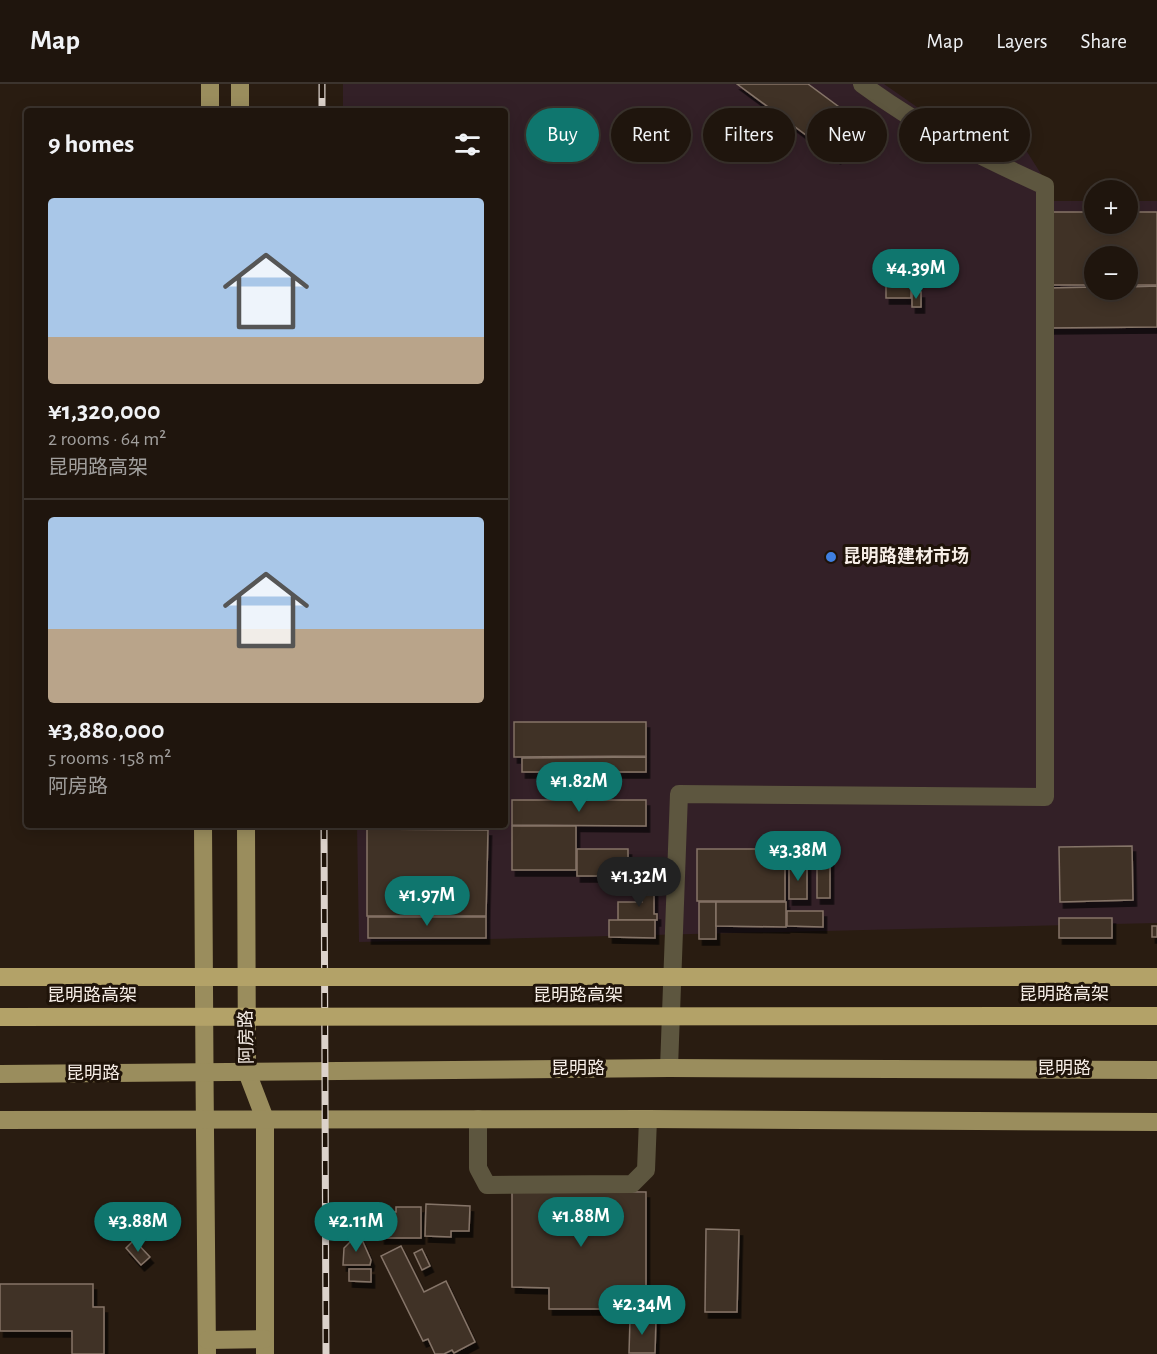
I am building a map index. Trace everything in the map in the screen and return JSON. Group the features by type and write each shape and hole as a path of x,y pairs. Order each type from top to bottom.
{"highway":[{"name":"昆明路高架","path":"0,977 1157,977"},
{"name":"昆明路高架","path":"0,1017 1157,1016"}],"main road":[{"path":"210,84 210,108"},
{"path":"240,84 240,108"},
{"path":"203,828 205,1073 203,1121 207,1347 265,1347"},
{"name":"阿房路","path":"246,828 247,1072 265,1119 265,1347"},
{"name":"昆明路","path":"0,1074 669,1068 1157,1070"},
{"path":"0,1120 648,1119 1157,1122"}],"lane":[{"path":"669,1068 679,794 1045,797 1045,186 975,155 862,84"},
{"path":"478,1119 478,1167 487,1185 632,1184 645,1170 648,1119"}],"shaded area":[{"name":"昆明路建材市场","path":"343,84 884,84 918,108 899,108 899,162 1030,162 1030,156 1043,177 1051,201 1084,201 1084,234 1138,234 1138,201 1157,201 1157,923 359,942 357,828 508,828 508,108 343,108"}],"building":[{"path":"737,84 808,84 840,108 807,108 807,136 795,127 795,108 769,108"},
{"path":"1045,212 1084,212 1084,234 1138,234 1138,212 1157,212 1157,285 1138,285 1138,246 1084,246 1084,285 1046,285"},
{"path":"913,252 943,252 943,275 913,275"},
{"path":"886,258 913,258 913,277 917,277 917,291 911,291 911,298 886,298"},
{"path":"1157,286 1157,327 1047,328 1047,288 1084,287 1084,300 1138,300 1138,287"},
{"path":"912,292 921,292 921,307 912,307"},
{"path":"514,722 646,722 646,756 514,757"},
{"path":"646,757 646,772 522,772 522,758"},
{"path":"512,800 646,800 646,826 512,825"},
{"path":"512,826 576,826 576,870 512,870"},
{"path":"368,828 433,828 433,829"},
{"path":"367,829 488,830 486,916 367,916"},
{"path":"763,837 785,837 785,901 697,901 697,849 763,849"},
{"path":"1132,846 1133,900 1060,902 1059,847"},
{"path":"577,849 628,849 628,876 577,876"},
{"path":"817,849 830,849 830,898 817,898"},
{"path":"789,864 807,864 807,899 789,899"},
{"path":"642,888 654,888 654,914 657,914 657,920 618,920 618,902 642,902"},
{"path":"699,902 716,902 716,939 699,939"},
{"path":"716,902 786,902 786,927 716,926"},
{"path":"787,911 823,911 823,927 787,926"},
{"path":"368,917 486,917 486,938 368,938"},
{"path":"1059,918 1112,918 1112,938 1059,938"},
{"path":"609,920 655,920 655,938 609,937"},
{"path":"1152,926 1157,926 1157,937 1152,937"},
{"path":"512,1191 646,1192 646,1309 549,1309 549,1288 512,1287"},
{"path":"426,1204 470,1206 469,1231 451,1231 451,1237 425,1236"},
{"path":"396,1207 421,1207 421,1238 381,1238 382,1212 396,1212"},
{"path":"706,1229 739,1230 737,1312 705,1312"},
{"path":"359,1233 371,1260 370,1265 343,1265 344,1248"},
{"path":"134,1240 150,1257 141,1265 126,1248"},
{"path":"401,1246 424,1292 446,1281 475,1342 454,1353 452,1350 444,1354 435,1354 428,1339 423,1341 381,1256"},
{"path":"422,1249 430,1266 422,1270 414,1253"},
{"path":"349,1269 371,1269 371,1282 349,1281"},
{"path":"0,1284 93,1284 93,1307 104,1307 104,1354 72,1354 72,1331 0,1331"},
{"path":"630,1319 656,1319 655,1353 629,1353"}],"railway":[{"path":"322,84 322,108"},
{"path":"324,828 326,1354"}],"place":[{"name":"昆明路建材市场","path":"831,557"}]}
